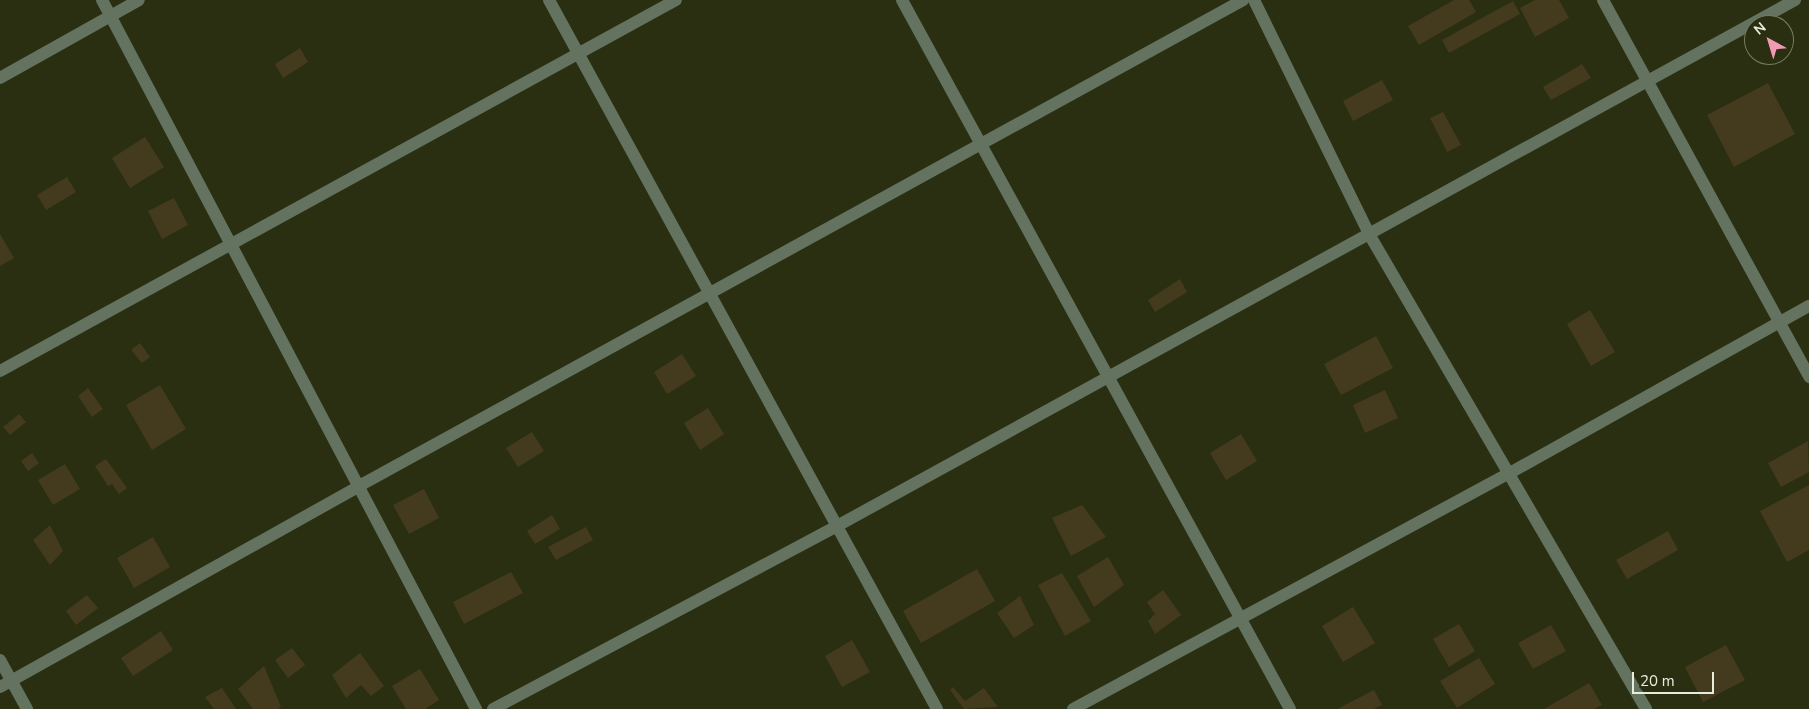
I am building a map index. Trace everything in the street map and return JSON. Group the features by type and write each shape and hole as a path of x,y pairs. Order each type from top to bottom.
{"street":[{"path":"102,0 476,709"},
{"path":"0,78 139,0"},
{"path":"549,0 937,709"},
{"path":"0,372 676,0"},
{"path":"902,0 1290,709"},
{"path":"6,684 359,486 1243,0"},
{"path":"1254,0 1369,234 1646,709"},
{"path":"1603,0 1809,376"},
{"path":"493,709 837,526 1795,0"},
{"path":"1073,709 1240,617 1508,474 1809,306"},
{"path":"0,660 6,684 27,709"}],"building":[{"path":"1454,0 1469,0 1476,12 1419,45 1408,26"},
{"path":"1535,0 1559,0 1569,18 1535,37 1520,8"},
{"path":"1513,1 1520,14 1449,53 1442,40"},
{"path":"300,48 308,62 283,78 275,64"},
{"path":"1582,64 1591,78 1551,100 1543,87"},
{"path":"1382,80 1393,100 1353,121 1343,101"},
{"path":"1768,83 1795,134 1734,167 1707,115"},
{"path":"1443,112 1461,145 1447,152 1430,118"},
{"path":"145,137 164,167 130,188 112,158"},
{"path":"67,177 76,192 46,210 37,195"},
{"path":"174,198 188,225 162,239 148,211"},
{"path":"0,234 14,258 0,266"},
{"path":"1180,279 1187,292 1155,312 1148,300"},
{"path":"1590,310 1615,352 1591,366 1567,324"},
{"path":"1376,336 1393,368 1341,395 1324,364"},
{"path":"140,343 150,357 142,363 131,350"},
{"path":"682,354 696,376 667,394 654,372"},
{"path":"160,385 186,429 152,450 126,405"},
{"path":"88,388 103,409 92,417 78,396"},
{"path":"1385,390 1398,418 1365,433 1353,405"},
{"path":"708,408 724,434 700,450 684,423"},
{"path":"19,414 26,422 10,435 3,427"},
{"path":"532,432 544,451 518,467 506,448"},
{"path":"1241,434 1257,461 1226,480 1210,453"},
{"path":"1808,441 1809,472 1781,487 1768,463"},
{"path":"32,453 39,463 28,471 21,461"},
{"path":"106,459 127,488 119,494 112,484 108,486 95,466"},
{"path":"65,464 80,489 53,505 38,480"},
{"path":"1809,485 1809,550 1787,562 1760,511"},
{"path":"424,489 439,518 409,534 393,505"},
{"path":"1082,505 1106,537 1071,556 1052,518"},
{"path":"552,515 560,529 535,544 527,531"},
{"path":"50,525 63,551 50,565 33,540"},
{"path":"586,527 593,540 556,560 548,547"},
{"path":"1668,531 1678,550 1627,579 1616,560"},
{"path":"153,537 170,567 134,588 117,558"},
{"path":"1108,557 1124,585 1094,607 1077,576"},
{"path":"977,569 995,601 921,643 903,611"},
{"path":"511,572 523,593 464,624 453,602"},
{"path":"1062,573 1091,621 1065,636 1038,585"},
{"path":"1163,590 1181,615 1155,634 1148,621 1155,614 1147,602"},
{"path":"87,595 98,608 76,625 66,611"},
{"path":"1020,596 1034,625 1014,638 997,613"},
{"path":"1353,607 1375,643 1343,662 1322,626"},
{"path":"1459,624 1475,651 1449,667 1433,639"},
{"path":"1551,625 1566,651 1533,669 1518,643"},
{"path":"161,631 173,650 133,676 121,658"},
{"path":"852,640 870,672 842,687 825,656"},
{"path":"1726,645 1745,680 1703,702 1685,667"},
{"path":"292,648 305,665 288,678 275,660"},
{"path":"360,653 384,686 371,696 361,685 346,698 332,675"},
{"path":"1479,658 1495,684 1457,708 1440,681"},
{"path":"264,666 281,707 278,709 253,709 238,689"},
{"path":"420,669 439,700 425,709 406,709 392,686"},
{"path":"1589,683 1602,705 1594,709 1544,709"},
{"path":"953,687 965,701 984,688 998,707 964,709 950,690"},
{"path":"222,688 236,709 214,709 205,697"},
{"path":"1374,690 1382,705 1374,709 1337,709"}]}
